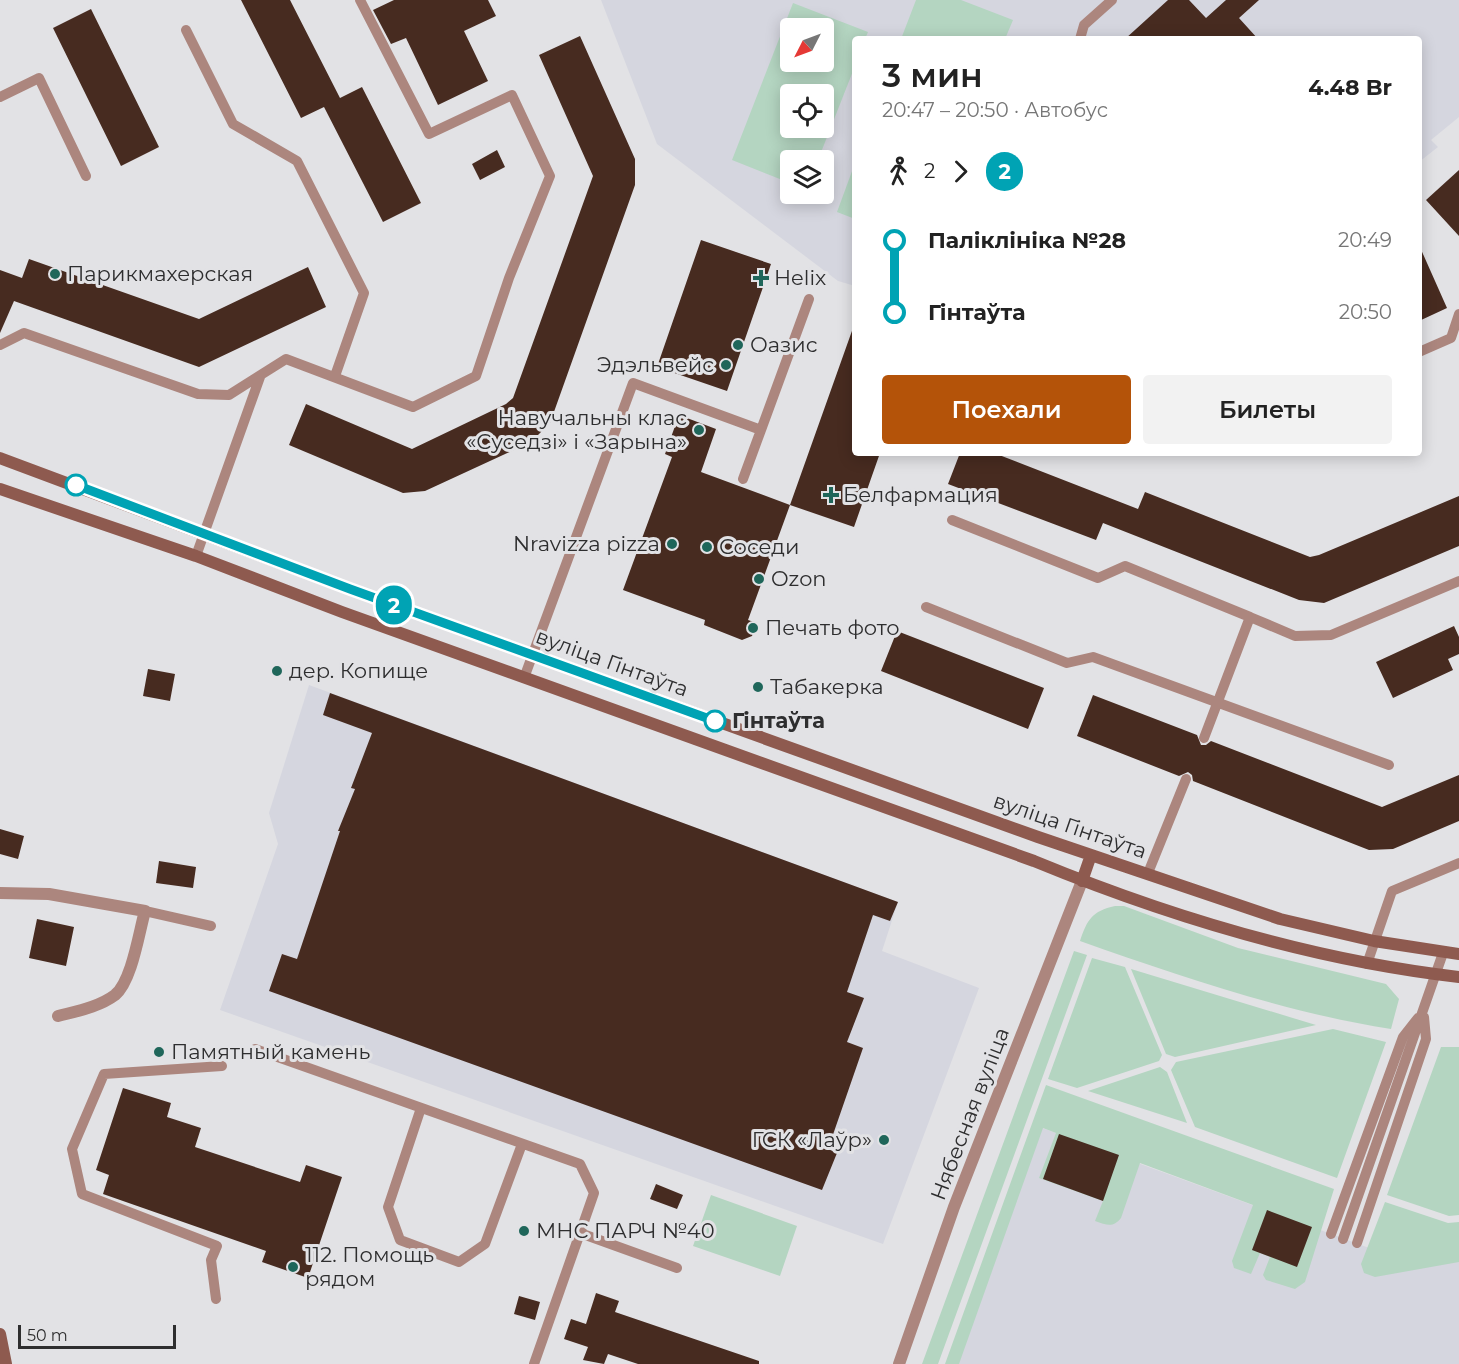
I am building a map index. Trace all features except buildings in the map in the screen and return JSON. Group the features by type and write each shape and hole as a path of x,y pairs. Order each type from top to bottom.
{"main road":[{"name":"вуліца Гінтаўта","path":"0,458 532,654 1091,855 1280,919 1374,941 1459,954"},
{"name":"вуліца Гінтаўта","path":"0,489 196,556 524,678 1034,861 1082,881 1242,935 1367,964 1459,977"},
{"path":"1082,881 1091,855"},
{"path":"0,1334 6,1364"}],"street":[{"name":"Нябесная вуліца","path":"899,1364 954,1207 1082,881"},
{"path":"0,893 50,894 145,912 127,977 116,994 93,1006 58,1016"}],"lane":[{"path":"0,345 24,333 198,394 229,395 286,359 413,407 476,376 509,278 550,176 512,95 429,134 360,0"},
{"path":"1081,36 1084,25 1112,0"},
{"path":"186,30 233,124 297,160 364,293 335,376"},
{"path":"0,97 39,78 86,176"},
{"path":"743,479 810,299"},
{"path":"1422,351 1450,338 1459,315"},
{"path":"196,556 260,377"},
{"path":"524,678 633,383 761,430"},
{"path":"952,520 1098,578 1125,567 1294,636 1331,635 1459,581"},
{"path":"926,607 1067,663 1093,657 1389,765"},
{"path":"1204,738 1250,618"},
{"path":"1148,873 1186,779"},
{"path":"1367,964 1392,891 1459,863"},
{"path":"145,912 211,926"},
{"path":"1343,1239 1443,953"},
{"path":"1331,1234 1402,1037 1424,1011"},
{"path":"1357,1244 1426,1040 1424,1011"},
{"path":"255,1048 580,1164 594,1193 534,1364"},
{"path":"216,1299 211,1260 217,1246 82,1194 72,1149 104,1074 222,1066"},
{"path":"421,1108 388,1207 400,1240 459,1262 485,1244 522,1143"},
{"path":"580,1233 677,1268"}],"shaded area":[{"path":"601,0 1459,0 1459,117 1431,140 1438,147 1422,160 1422,36 852,36 852,285 838,281 657,144"},
{"path":"309,685 898,902 882,951 979,988 883,1244 220,1010 278,844 269,813"},
{"path":"1037,1126 1410,1263 1459,1256 1459,1364 951,1364"}],"green space":[{"path":"916,0 961,0 1013,20 1006,36 902,36"},
{"path":"793,3 832,18 787,18"},
{"path":"834,19 868,32 866,36 852,36 852,74 834,119 834,84 780,84 780,138 827,138 822,150 780,150 780,179 732,160 780,36 780,72 834,72"},
{"path":"852,171 852,218 837,212"},
{"path":"1115,906 1124,906 1238,948 1386,984 1399,999 1391,1029 1272,1003 1080,941 1085,927 1096,914"},
{"path":"1074,951 1087,955 938,1364 922,1364"},
{"path":"1092,958 1125,967 1162,1055 1159,1061 1077,1088 1048,1079"},
{"path":"1131,969 1316,1025 1175,1057 1166,1054"},
{"path":"1333,1029 1386,1042 1337,1178 1195,1127 1171,1070 1176,1062"},
{"path":"1441,1047 1459,1047 1459,1215 1449,1216 1387,1195"},
{"path":"1160,1067 1167,1072 1187,1123 1088,1091"},
{"path":"1046,1085 1334,1189 1305,1282 1295,1289 1266,1280 1263,1275 1270,1257 1260,1253 1251,1274 1234,1268 1232,1261 1253,1205 1140,1163 1121,1218 1110,1225 1095,1221 1103,1201 1039,1178 1056,1133 1043,1128 959,1364 945,1364"},
{"path":"711,1195 797,1226 780,1276 693,1246"},
{"path":"1385,1202 1448,1223 1459,1222 1459,1262 1375,1277 1364,1273 1361,1264"}],"bus line":[{"name":"2","path":"76,485 350,589 715,721"}],"place":[{"name":"Парикмахерская","path":"55,274"},
{"name":"Helix","path":"761,278"},
{"name":"Оазис","path":"738,345"},
{"name":"Эдэльвейс","path":"726,365"},
{"name":"Навучальны клас «Суседзі» і «Зарына»","path":"699,430"},
{"name":"Белфармация","path":"831,495"},
{"name":"Nravizza pizza","path":"672,544"},
{"name":"Соседи","path":"707,547"},
{"name":"Ozon","path":"759,579"},
{"name":"Печать фото","path":"753,628"},
{"name":"дер. Копище","path":"277,671"},
{"name":"Табакерка","path":"758,687"},
{"name":"Гінтаўта","path":"715,721"},
{"name":"Памятный камень","path":"159,1052"},
{"name":"ГСК «Лаўр»","path":"884,1140"},
{"name":"МНС ПАРЧ №40","path":"524,1231"},
{"name":"112. Помощь рядом","path":"293,1267"}]}
